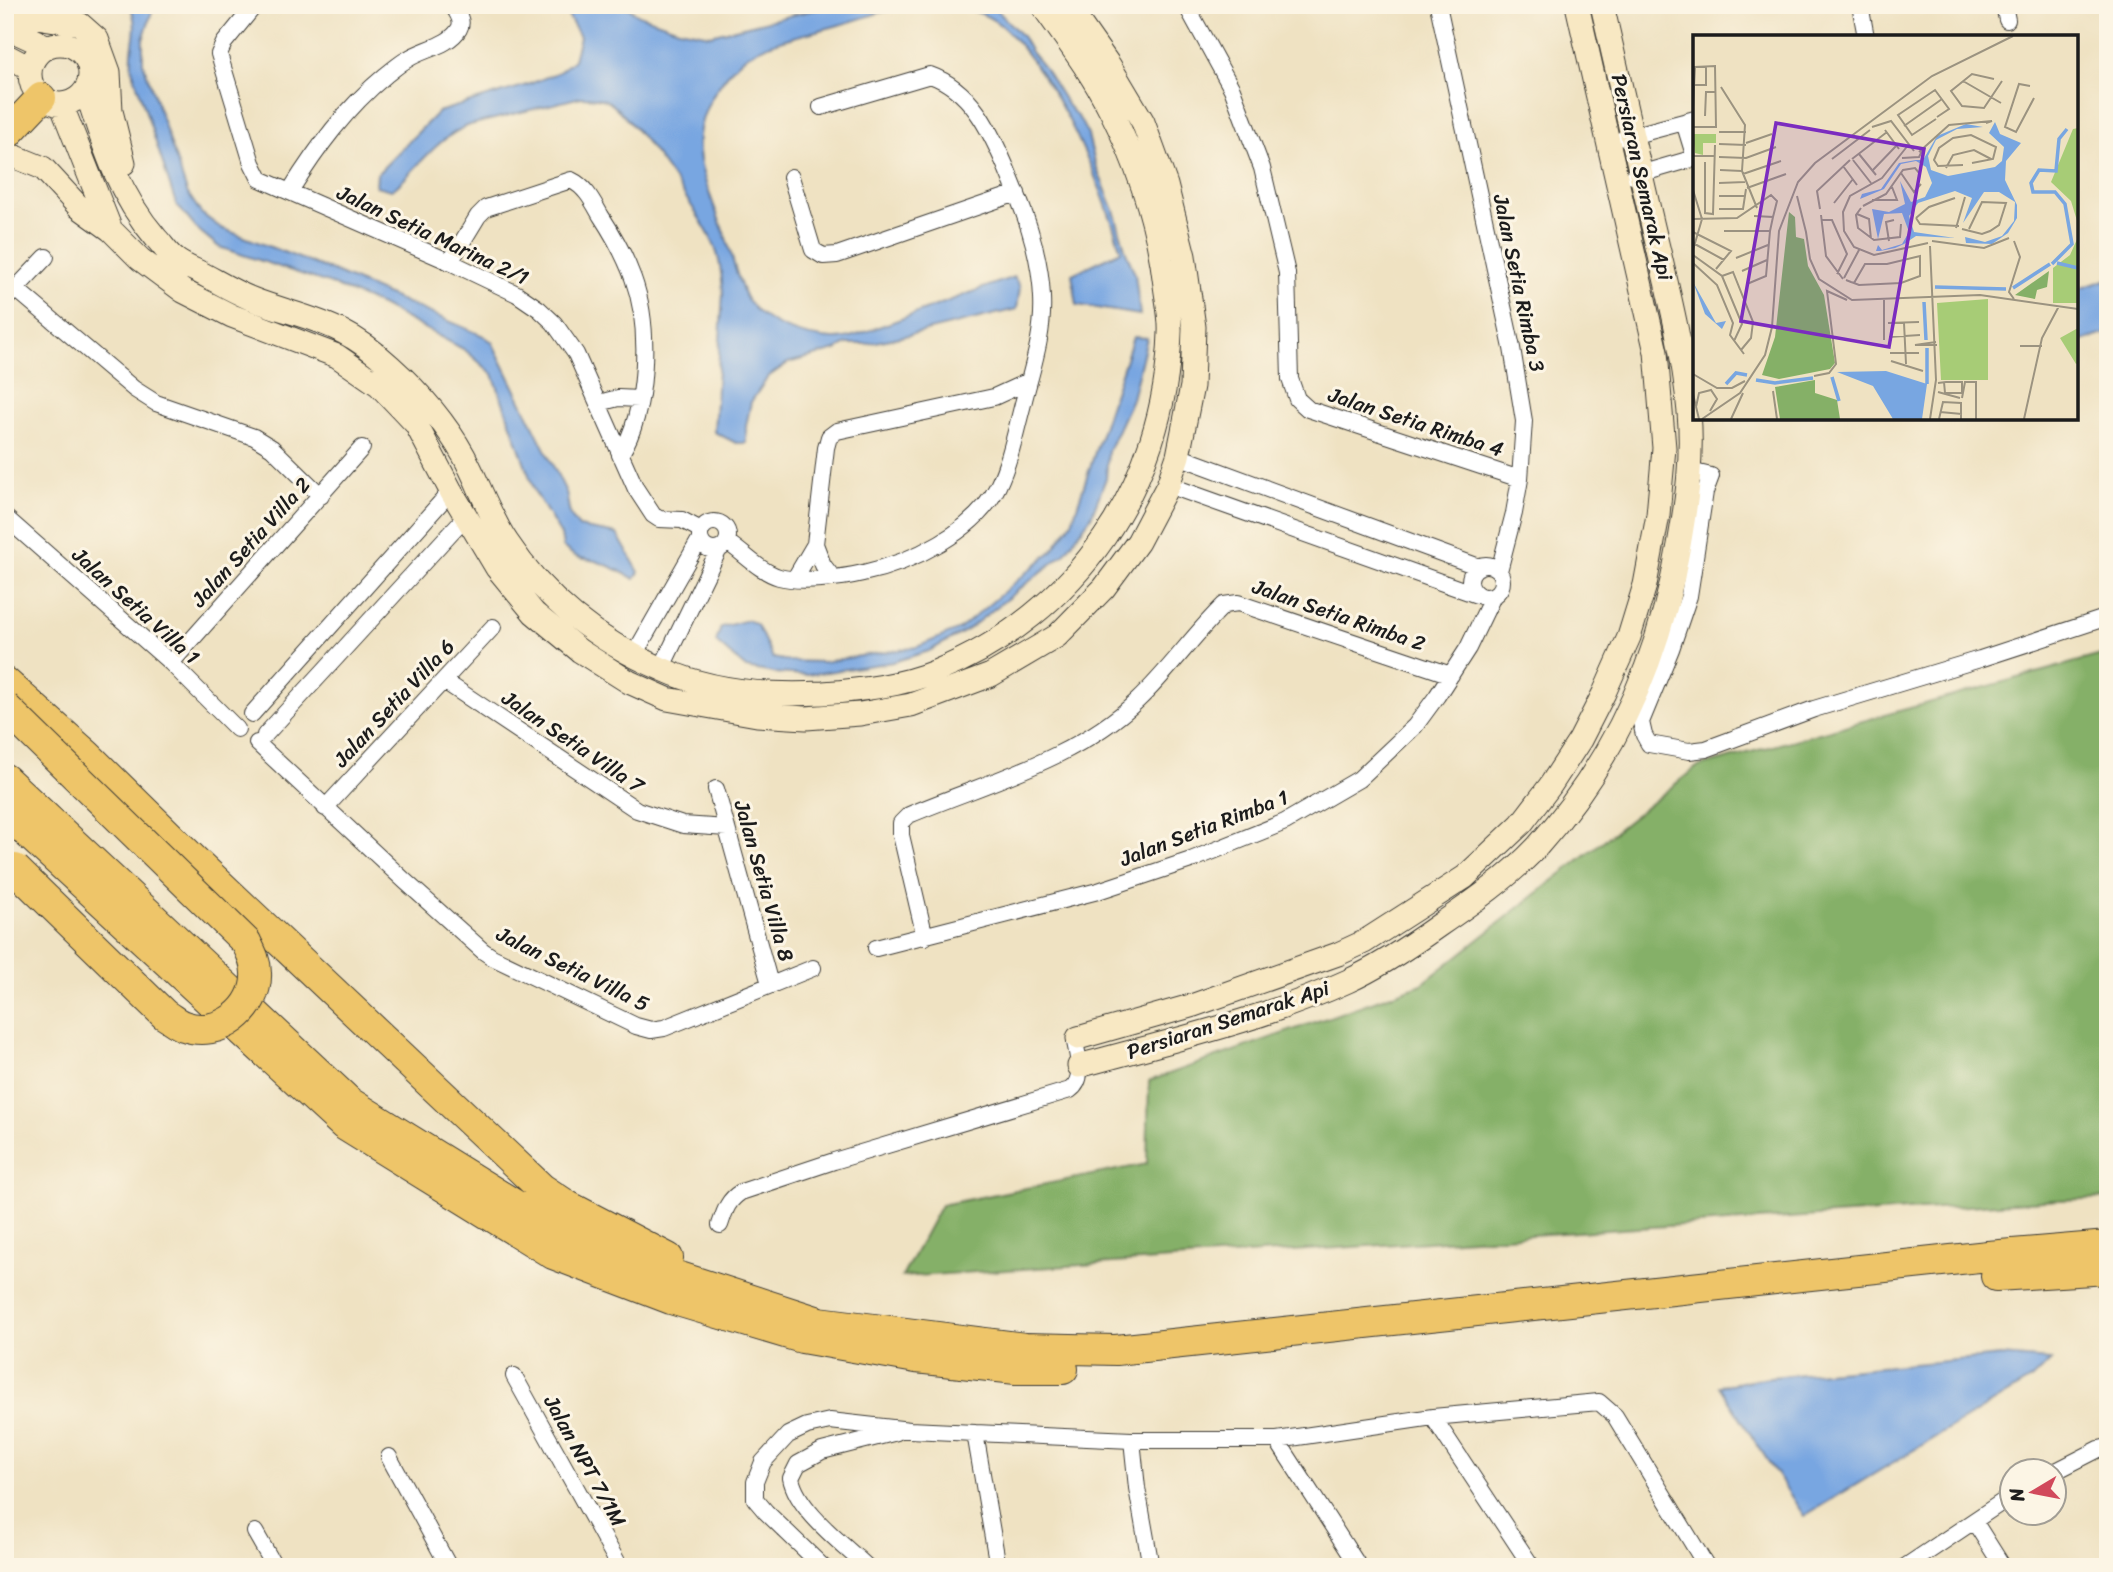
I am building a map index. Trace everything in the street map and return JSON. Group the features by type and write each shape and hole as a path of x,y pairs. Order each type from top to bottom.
{"highway":[{"path":"5,116 41,88"},
{"path":"5,136 41,88"},
{"path":"5,682 87,755 194,860 541,1188 568,1206 668,1258 819,1322"},
{"path":"5,707 246,942 257,974 248,1004 224,1025 198,1029 183,1026 165,1015 8,844"},
{"path":"5,779 349,1102 578,1244 819,1322 1024,1348 1116,1350 1988,1256 2108,1247"},
{"path":"8,844 190,983 344,1125 553,1254 671,1299 802,1338 916,1358 1016,1369 1120,1370 1962,1278 2108,1269"}],"street":[{"name":"Jalan Setia Marina 2/1","path":"256,5 224,43 219,54 252,163 260,179 517,294 554,323 576,354 636,489 653,515 659,519 682,520 700,534"},
{"path":"290,191 316,150 350,108 408,58 444,42 458,32 461,24 452,5"},
{"path":"86,90 107,158 137,215 174,259 247,298 346,333 389,365 430,406 464,456 483,499 507,542 555,601 590,631 661,669 701,683 748,692 800,694 854,691 903,682 935,672 997,642 1057,596 1101,545 1140,475 1155,436 1166,383 1170,329 1162,261 1154,222 1140,178 1110,109 1042,5"},
{"path":"5,159 16,158 43,168 79,207 111,230 183,291 232,316 337,356 379,385 416,424 451,491 497,568 534,613 580,651 629,682 667,699 757,715 806,719 860,714 911,705 991,676 1057,636 1104,588 1138,541 1168,485 1178,456 1192,386 1193,339 1184,256 1166,185 1143,122 1109,65 1067,5"},
{"name":"Jalan Setia Rimba 4","path":"1186,5 1232,89 1262,167 1287,273 1290,379 1297,399 1308,409 1520,479"},
{"name":"Jalan Setia Rimba 3","path":"1438,5 1513,348 1524,421 1520,479 1499,571"},
{"name":"Persiaran Semarak Api","path":"1078,1038 1217,998 1364,942 1465,877 1521,824 1580,740 1629,637 1645,585 1658,515 1664,448 1656,352 1577,5"},
{"name":"Persiaran Semarak Api","path":"1079,1066 1283,1007 1349,981 1415,942 1485,894 1536,847 1589,779 1641,685 1671,592 1690,471 1689,415 1671,302 1602,5"},
{"path":"1860,5 1866,35"},
{"path":"5,7 24,15 80,24 97,39 109,72 111,111 137,215"},
{"path":"5,27 46,46"},
{"path":"5,55 41,88 71,103 86,90 90,80 90,68 86,58 79,49 69,44 46,46 39,51 41,88 111,230"},
{"path":"723,545 781,578 813,579 834,578 886,568 928,549 963,527 996,489 1007,464 1037,354 1042,322 1042,295 1038,258 1028,217 995,142 979,114 959,90 943,79 930,75 821,107"},
{"path":"1609,143 1689,120 1693,145"},
{"path":"1618,180 1693,159"},
{"path":"791,177 813,250 823,256 837,255 1017,193"},
{"path":"450,262 478,216 486,208 571,180 583,188 615,237 634,280 643,334 639,398 630,440 620,455"},
{"path":"46,257 11,295 156,403 254,437 272,448 321,496"},
{"path":"795,578 814,544 825,448 829,437 837,431 994,397 1029,381"},
{"path":"994,397 1018,421"},
{"path":"599,403 618,398 639,398"},
{"name":"Jalan Setia Villa 2","path":"171,663 362,448"},
{"path":"1168,485 1485,595 1502,585 1499,571 1490,565 1479,566 1178,456"},
{"path":"1197,496 1207,467"},
{"path":"1690,471 1711,476 1705,492 1689,596 1641,722 1649,744 1689,751 1706,749 1814,709 2108,617"},
{"path":"451,491 252,714 243,717 237,729 241,739 246,743 261,739 466,516"},
{"name":"Jalan Setia Villa 1","path":"5,517 171,663 237,729"},
{"path":"634,655 700,534 710,522 723,524 728,536 661,669"},
{"path":"700,534 705,547 711,550 723,545"},
{"path":"814,544 823,565 834,578"},
{"path":"1479,566 1471,577 1472,590 1485,595"},
{"name":"Jalan Setia Rimba 1","path":"876,948 1098,891 1191,860 1285,822 1359,779 1415,726 1468,648 1485,595"},
{"name":"Jalan Setia Rimba 2","path":"925,937 901,835 901,823 909,815 1030,769 1094,734 1137,701 1224,604 1238,603 1451,675"},
{"name":"Jalan Setia Villa 6","path":"326,808 493,627"},
{"name":"Jalan Setia Villa 7","path":"444,681 637,810 683,825 727,828"},
{"path":"252,714 264,721 261,739"},
{"name":"Jalan Setia Villa 5","path":"261,739 326,808 492,957 636,1026 651,1030 664,1028 813,968"},
{"name":"Jalan Setia Villa 8","path":"716,789 770,984"},
{"path":"720,1225 726,1206 741,1192 834,1161 1056,1096 1075,1087 1079,1066 1075,1042 1078,1038"},
{"name":"Jalan NPT 7/1M","path":"514,1376 620,1567"},
{"path":"823,1567 755,1499 755,1482 764,1462 788,1435 830,1420 910,1430 975,1433 1132,1440 1277,1440 1433,1417 1599,1402 1615,1416 1707,1567"},
{"path":"1433,1417 1532,1567"},
{"path":"867,1567 816,1518 793,1490 791,1478 798,1464 822,1451 910,1430"},
{"path":"975,1433 998,1567"},
{"path":"1132,1440 1151,1567"},
{"path":"1277,1440 1359,1567"},
{"path":"2068,1464 2108,1447"},
{"path":"389,1457 449,1567"},
{"path":"1905,1567 1997,1505"},
{"path":"1974,1521 2003,1567"},
{"path":"255,1532 275,1567"}],"green space":[{"path":"2108,653 2108,1198 902,1277 941,1205 1147,1164 1149,1081 1422,984 1697,767"}],"water":[{"path":"130,5 154,5 143,40 143,62 187,192 201,213 221,228 330,270 484,336 492,342 566,492 570,515 579,527 617,534 639,572 635,579 604,564 575,556 563,547 561,535 535,492 493,374 465,350 381,305 331,284 219,247 196,228 176,204 132,69 135,23"},
{"path":"562,5 624,5 639,15 679,29 710,35 830,6 915,5 782,40 742,59 715,93 704,114 699,134 699,153 709,193 745,296 756,310 786,329 821,338 846,338 1014,277 1020,287 1017,309 867,344 847,344 836,350 788,363 768,377 751,402 746,443 736,443 714,432 723,293 716,250 699,217 667,170 633,126 607,101 581,97 470,125 439,144 396,187 391,190 376,186 377,174 438,112 530,84 559,72 574,60 580,37"},
{"path":"948,5 992,5 1022,36 1068,106 1079,118 1088,135 1096,167 1114,210 1135,274 1140,315 1077,305 1072,274 1121,251 1090,164 1044,77 1006,30 979,13"},
{"path":"2108,279 2108,333 2078,342 2078,289"},
{"path":"1133,337 1147,338 1132,399 1108,451 1106,478 1091,517 1064,554 966,631 929,651 893,662 807,675 746,668 716,642 721,627 748,620 757,625 773,658 823,662 917,647 960,629 1052,551 1072,522"},
{"path":"2001,1356 2051,1360 2032,1379 1804,1516 1719,1386 1770,1377"}]}
